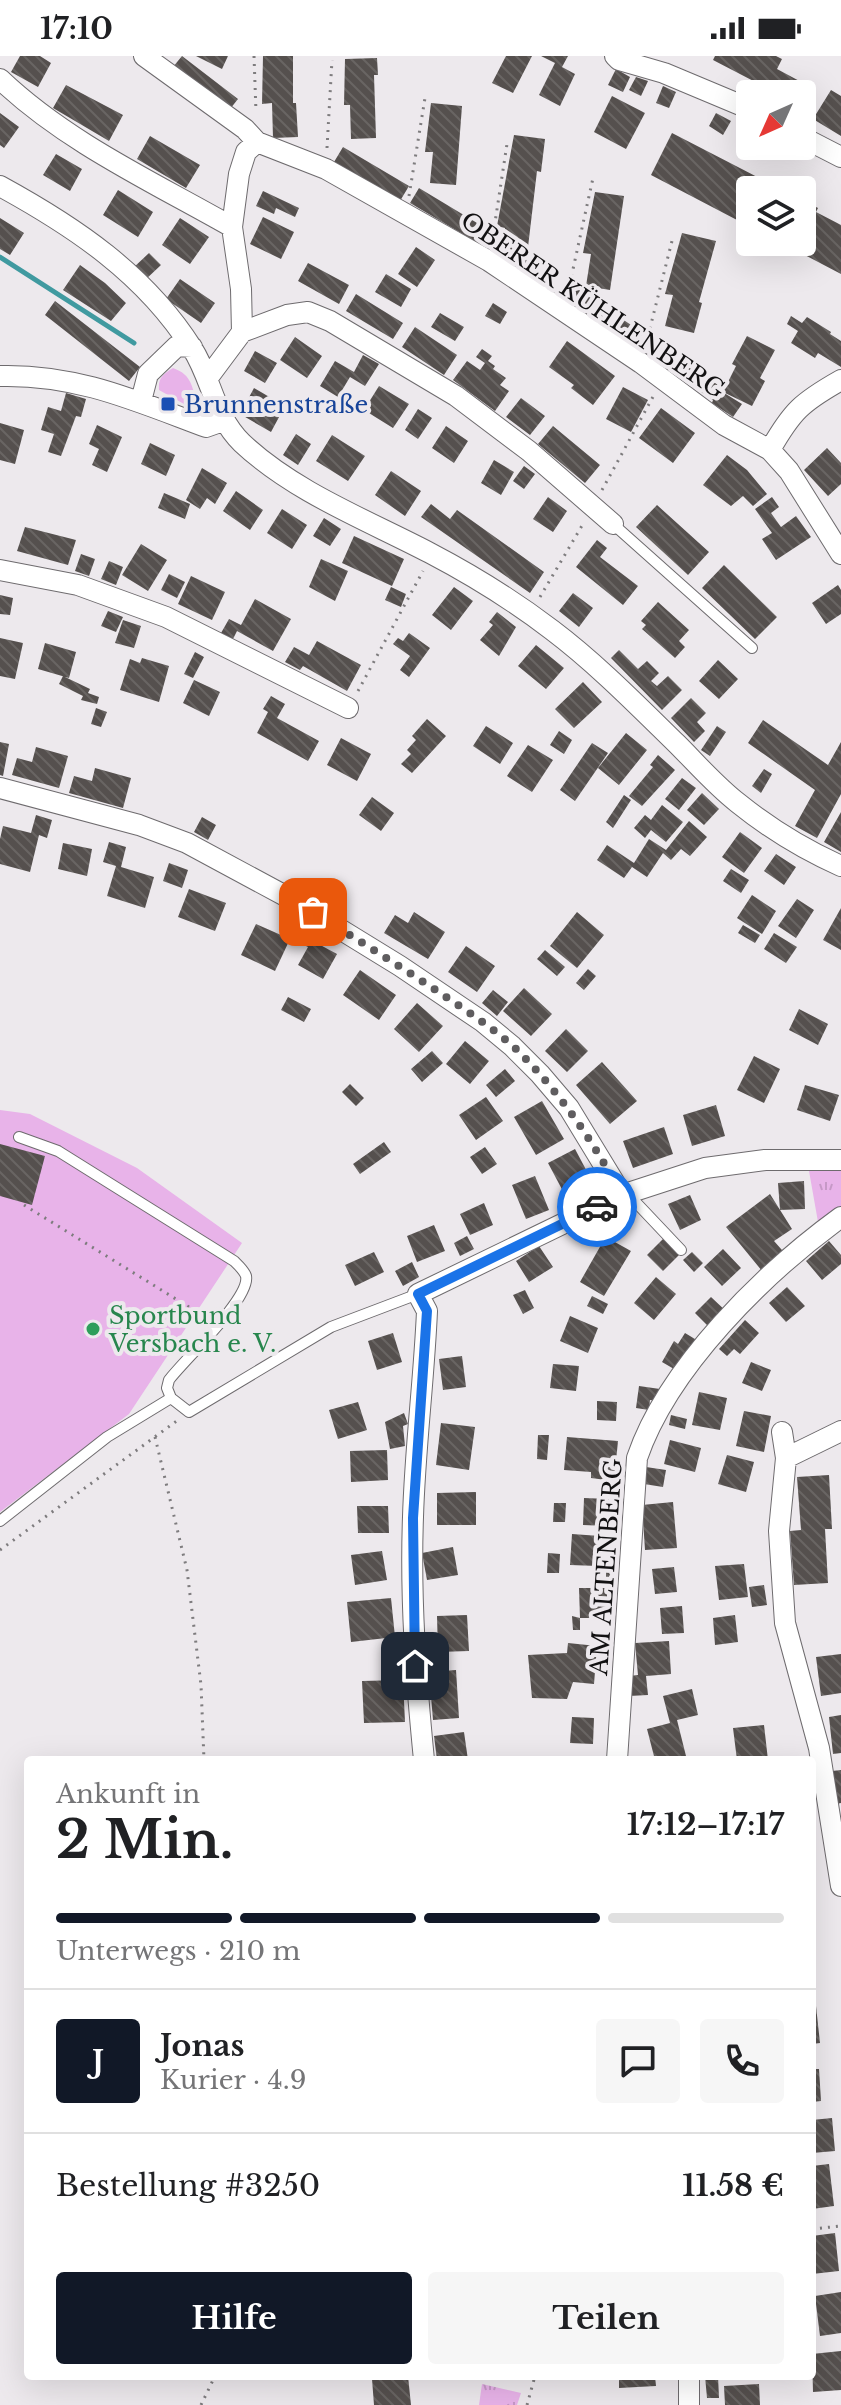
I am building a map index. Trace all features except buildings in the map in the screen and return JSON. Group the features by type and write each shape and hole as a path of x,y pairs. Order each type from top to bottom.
{"street":[{"name":"OBERER KÜHLENBERG","path":"144,56 245,129 257,142 326,169 489,261 641,363 724,425 770,450"},
{"path":"615,56 736,103"},
{"path":"0,79 56,126 232,227"},
{"path":"242,332 241,289 232,227 239,174 246,152 257,142"},
{"path":"816,144 841,157"},
{"path":"0,186 64,222 134,276 192,347 223,421 244,445 275,469 432,553 552,630 636,703 738,804 795,842 841,866"},
{"path":"207,379 242,332 287,315 308,312 330,321 456,396 529,451 613,524"},
{"path":"141,401 148,374 177,346 192,347"},
{"path":"1,375 69,381 141,401 206,427 223,421"},
{"path":"841,380 808,399 785,423 770,450 789,471 841,554"},
{"path":"0,570 78,585 166,617 348,708"},
{"path":"0,788 139,825 187,843 291,899 400,966 483,1022 540,1074 569,1108 625,1194"},
{"path":"424,1756 415,1666 413,1518 427,1311 418,1294 625,1194 705,1168 765,1160 841,1160"},
{"name":"AM ALTENBERG","path":"617,1756 637,1458 648,1426 679,1378 736,1310 784,1264 841,1217"},
{"path":"786,1458 841,1431"},
{"path":"782,1432 786,1458 779,1531 785,1623 819,1748 841,1886"},
{"path":"689,2380 689,2405"}],"lane":[{"path":"613,524 752,648"},
{"path":"19,1137 58,1151 234,1261 245,1273 246,1280 218,1325 169,1380 167,1388 171,1398 189,1412 331,1327 418,1294"},
{"path":"625,1194 681,1250"},
{"path":"0,1521 107,1437 171,1398"}],"path":[{"path":"254,56 257,142"},
{"path":"326,169 332,60"},
{"path":"405,215 425,98"},
{"path":"489,261 507,144"},
{"path":"563,312 593,178"},
{"path":"641,363 672,241"},
{"path":"348,708 432,553"},
{"path":"24,1205 218,1325"},
{"path":"0,1550 189,1412"},
{"path":"155,1437 187,1570 201,1685 204,1756"},
{"path":"816,2229 841,2226"},
{"path":"201,2405 213,2380"},
{"path":"527,2405 534,2380"}],"green space":[{"path":"173,368 188,378 198,407 193,409 159,390 162,377"},
{"name":"Sportbund Versbach e. V.","path":"0,1110 30,1114 137,1168 242,1243 129,1414 0,1512"},
{"path":"809,1171 841,1171 841,1207 818,1222"},
{"path":"482,2384 521,2393 517,2405 479,2405"}],"waterway":[{"path":"0,257 134,343"}],"way so far":[{"path":"313,912 483,1022 540,1074 569,1108 622,1195 597,1207"}],"place":[{"name":"Brunnenstraße","path":"168,404"},
{"name":"Sportbund Versbach e. V.","path":"93,1329"}],"route":[{"path":"415,1666 413,1518 427,1311 418,1294 597,1207"}]}
